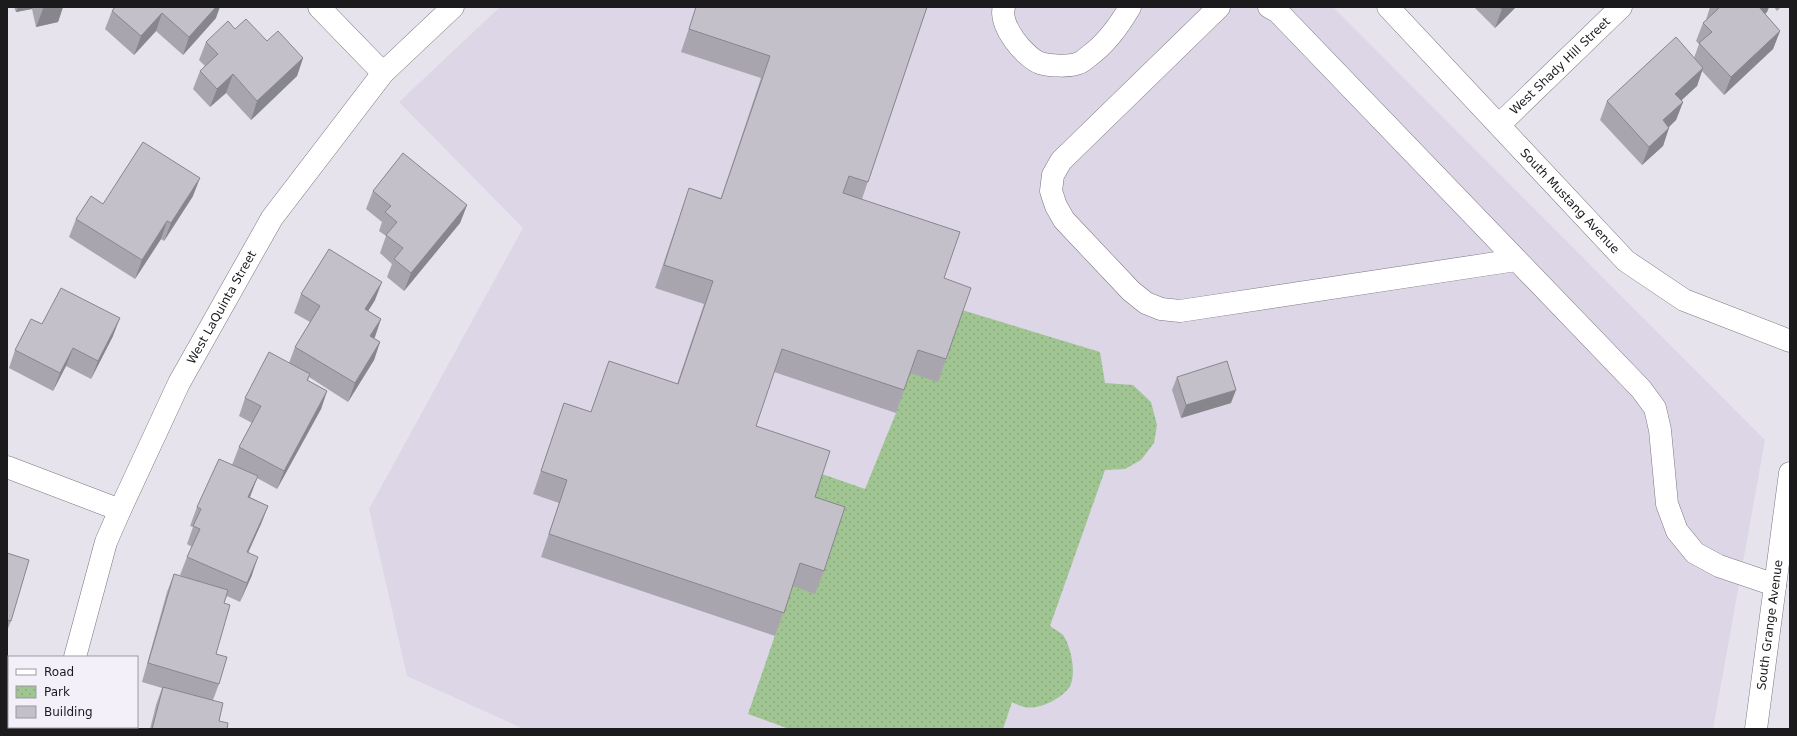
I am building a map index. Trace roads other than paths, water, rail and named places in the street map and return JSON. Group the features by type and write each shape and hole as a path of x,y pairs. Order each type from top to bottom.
{"street":[{"path":"319,7 383,74"},
{"name":"West LaQuinta Street","path":"75,656 106,542 120,510 179,383 272,218 383,74 453,7"},
{"path":"1004,7 1002,12 1007,30 1021,48 1038,62 1056,66 1079,63 1102,46 1130,7"},
{"path":"1219,7 1061,161 1053,175 1051,190 1056,206 1064,220 1131,291 1146,303 1161,309 1180,311 1516,260"},
{"path":"1269,7 1278,12 1641,389 1655,408 1660,430 1667,504 1677,531 1695,552 1718,566 1775,585"},
{"name":"South Mustang Avenue","path":"1388,7 1626,260 1684,300 1790,341"},
{"name":"West Shady Hill Street","path":"1499,125 1621,7"},
{"path":"7,467 120,510"},
{"name":"South Grange Avenue","path":"1756,729 1790,473"}]}
